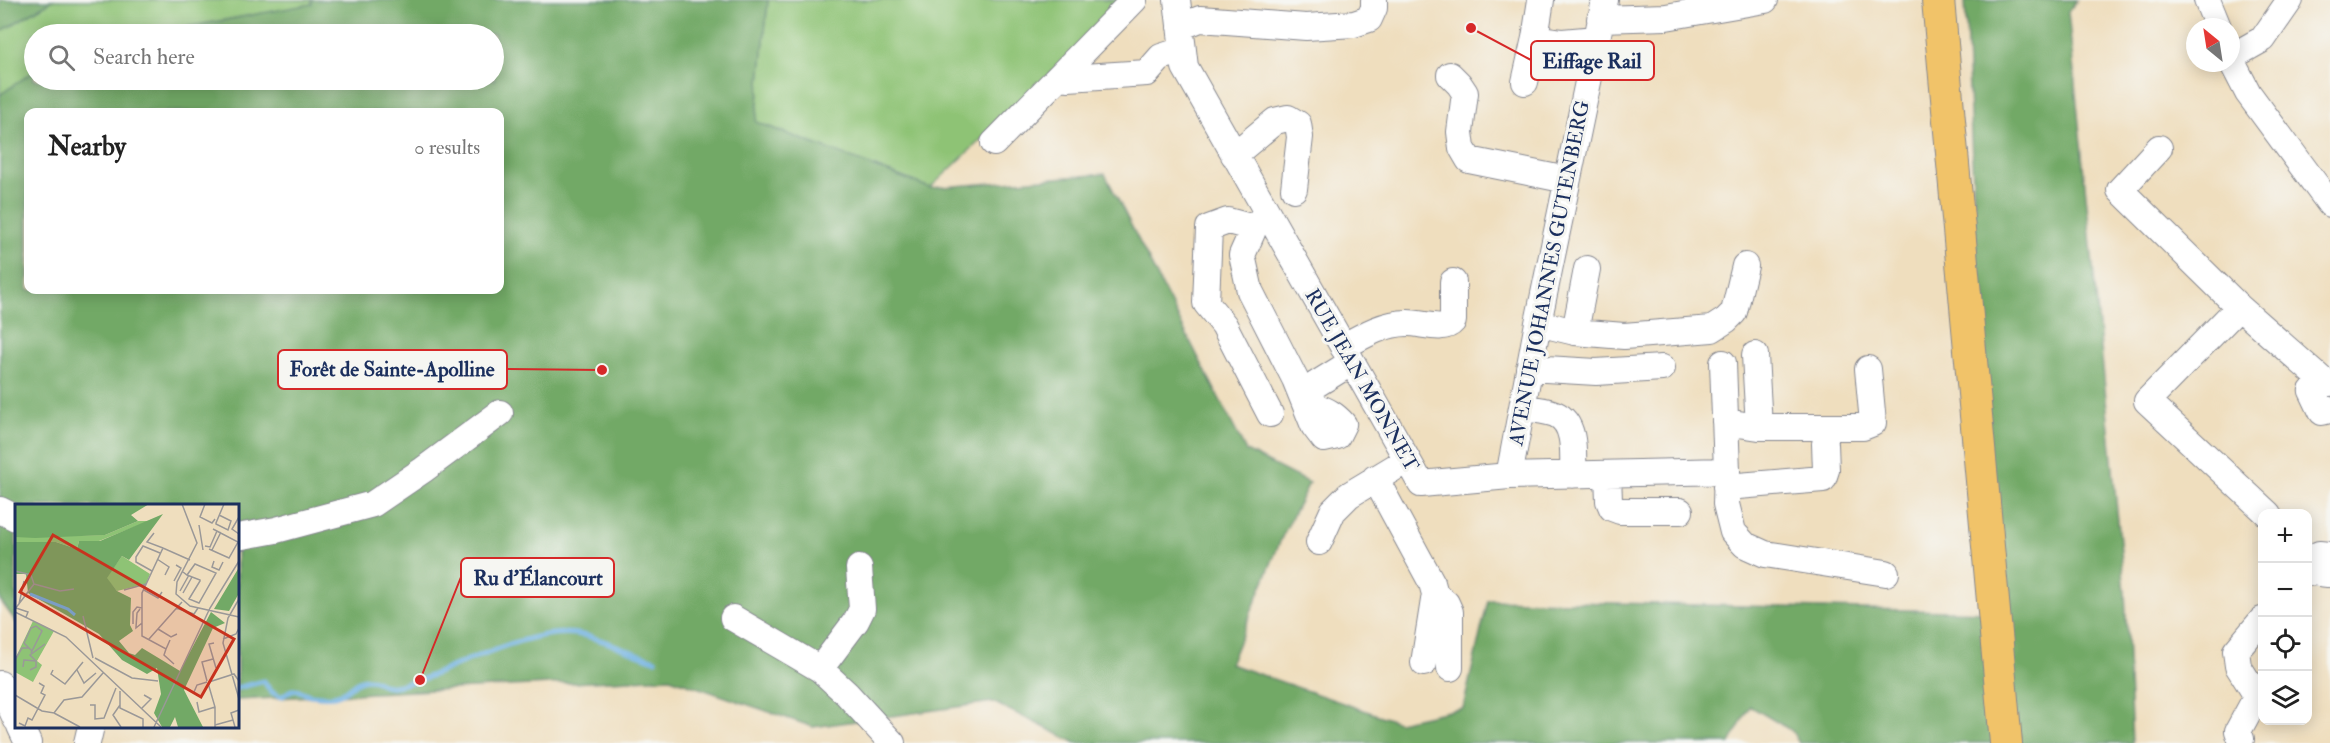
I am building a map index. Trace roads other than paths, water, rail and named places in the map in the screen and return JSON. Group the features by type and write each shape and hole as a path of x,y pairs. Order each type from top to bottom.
{"main road":[{"path":"1938,0 2006,743"}],"street":[{"path":"994,143 1134,0"},
{"name":"RUE JEAN MONNET","path":"1177,0 1185,67 1234,155 1260,220 1347,354 1421,484 1509,476 1573,474 1726,479 1823,479 1826,470 1825,444"},
{"path":"1068,78 1147,73 1200,19 1306,27 1354,24 1369,19 1374,8 1374,0"},
{"path":"1525,82 1541,0"},
{"path":"1535,38 1562,42 1601,19 1666,17 1765,0"},
{"path":"2207,0 2214,18"},
{"path":"2240,51 2263,39 2290,0"},
{"name":"AVENUE JOHANNES GUTENBERG","path":"1509,476 1601,19"},
{"path":"2238,72 2248,93 2330,204"},
{"path":"1450,75 1465,93 1460,132 1462,148 1469,160 1567,180"},
{"path":"1234,155 1275,121 1288,118 1298,124 1300,137 1294,189"},
{"path":"2158,148 2120,190 2239,307 2326,381 2312,391 2322,412 2330,410"},
{"path":"1270,414 1224,325 1206,303 1209,228 1228,221 1260,220 1242,255 1250,291 1304,401 1315,385 1376,329 1407,323 1444,326 1450,324 1453,321 1453,282"},
{"path":"1538,323 1575,332 1624,336 1712,329 1734,312 1745,266"},
{"path":"1575,332 1587,269"},
{"path":"2239,307 2147,401 2264,509"},
{"path":"1755,355 1759,428"},
{"path":"1723,363 1726,504 1733,532 1745,545 1766,554 1886,573"},
{"path":"1529,368 1596,372 1662,368"},
{"path":"1725,423 1759,428 1863,427 1872,423 1868,369"},
{"path":"1522,408 1556,414 1566,422 1573,440 1573,474"},
{"path":"238,537 276,530 373,504 500,413"},
{"path":"1319,542 1333,511 1349,495 1407,460"},
{"path":"1608,474 1609,501 1612,508 1620,511 1680,511"},
{"path":"1376,478 1432,583 1435,594 1424,663"},
{"path":"0,510 15,518"},
{"path":"820,669 856,621 862,609 859,568"},
{"path":"1435,594 1446,603 1450,612 1450,668"},
{"path":"734,618 820,669 847,694 892,743"},
{"path":"2241,739 2238,731 2257,696 2238,666 2236,651 2258,625"},
{"path":"0,684 15,715"},
{"path":"87,743 91,728"}],"waterway":[{"path":"238,688 264,681 270,691 281,697 295,690 310,695 339,695 357,682 366,679 395,686 420,680 523,640 564,633 591,637 655,660"}],"place":[{"name":"Eiffage Rail","path":"1471,28"},
{"name":"Forêt de Sainte-Apolline","path":"602,370"},
{"name":"Ru d'Élancourt","path":"420,680"}]}
